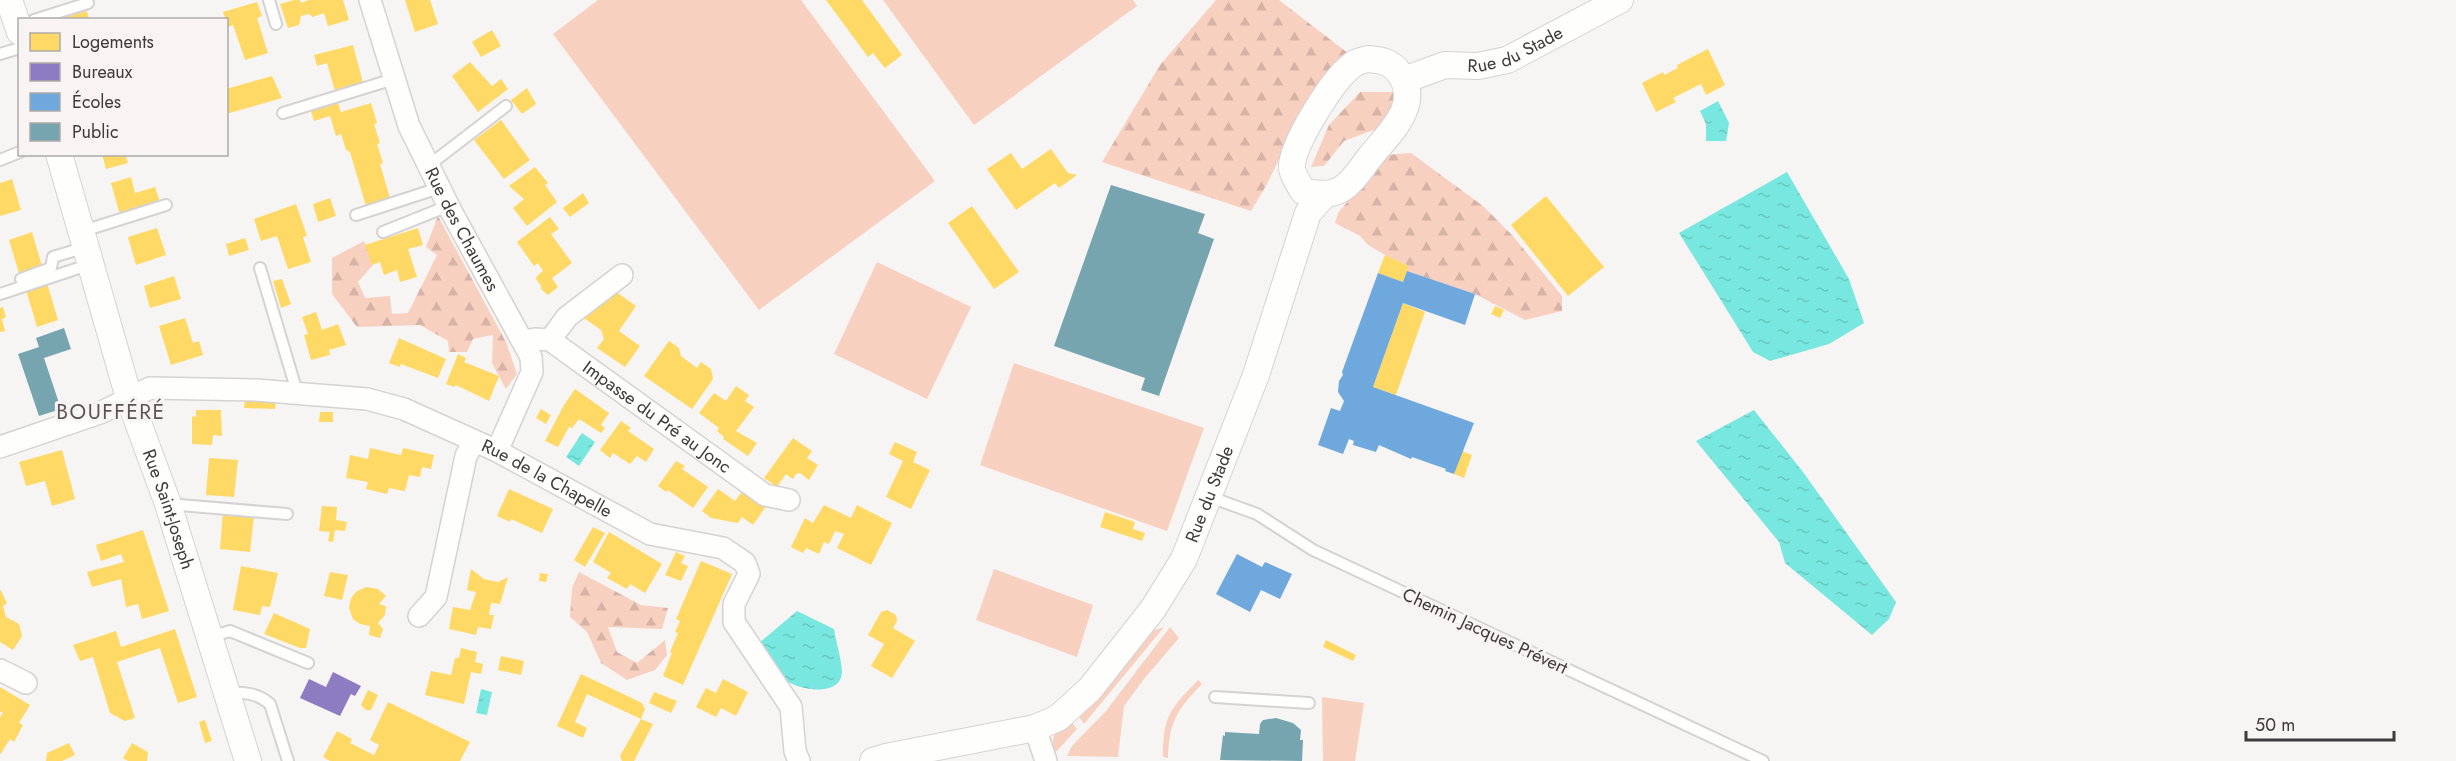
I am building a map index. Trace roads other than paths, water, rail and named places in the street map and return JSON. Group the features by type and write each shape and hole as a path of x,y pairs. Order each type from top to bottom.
{"street":[{"path":"9,0 18,21"},
{"name":"Rue des Chaumes","path":"370,0 409,126 444,197 531,357 532,372 497,451"},
{"name":"Rue du Stade","path":"1404,80 1445,65 1478,66 1507,60 1620,0"},
{"path":"1368,59 1381,60 1395,66 1404,80 1408,90 1408,103 1400,119 1342,190 1312,199 1292,168 1295,153 1308,126 1339,79 1353,64 1368,59"},
{"name":"Rue Saint-Joseph","path":"60,156 129,398 168,504 248,761"},
{"name":"Rue du Stade","path":"873,761 1035,728 1058,718 1090,689 1118,656 1153,609 1184,559 1256,375 1312,199"},
{"path":"523,341 550,340 567,317 622,274"},
{"name":"Impasse du Pré au Jonc","path":"550,340 765,495 789,500"},
{"name":"Rue de la Chapelle","path":"0,447 100,413 150,388 297,392 367,399 404,409 497,451 650,534 723,548 745,563 749,574 734,604 734,622 791,707 795,751 799,761"},
{"path":"419,616 436,597 466,456 474,441"},
{"path":"0,670 26,683"},
{"path":"1035,728 1046,761"}],"lane":[{"path":"269,0 276,24"},
{"path":"51,18 88,3"},
{"path":"0,54 18,34"},
{"path":"283,113 394,79"},
{"path":"429,166 506,106"},
{"path":"0,160 18,153"},
{"path":"356,215 444,197"},
{"path":"383,232 444,197"},
{"path":"0,294 166,205"},
{"path":"21,279 51,268 53,257 87,247"},
{"path":"260,268 297,392"},
{"name":"Chemin Jacques Prévert","path":"1210,497 1257,514 1313,550 1763,761"},
{"path":"168,504 287,514"},
{"path":"209,637 230,631 308,663"},
{"path":"227,693 243,692 258,696 270,704 288,761"},
{"path":"1215,697 1309,704"}],"water":[{"path":"1718,101 1729,123 1726,141 1706,141 1706,124 1700,111"},
{"path":"1787,172 1849,279 1864,323 1829,344 1770,361 1753,352 1679,233"},
{"path":"1754,410 1803,472 1896,602 1889,619 1872,635 1785,563 1779,542 1696,441"},
{"path":"582,433 595,442 579,466 566,457"},
{"path":"797,611 834,629 842,671 835,685 820,690 793,685 775,668 759,643"},
{"path":"481,689 492,692 487,715 476,713"}],"district":[{"name":"BOUFFÉRÉ","path":"111,412"}]}
